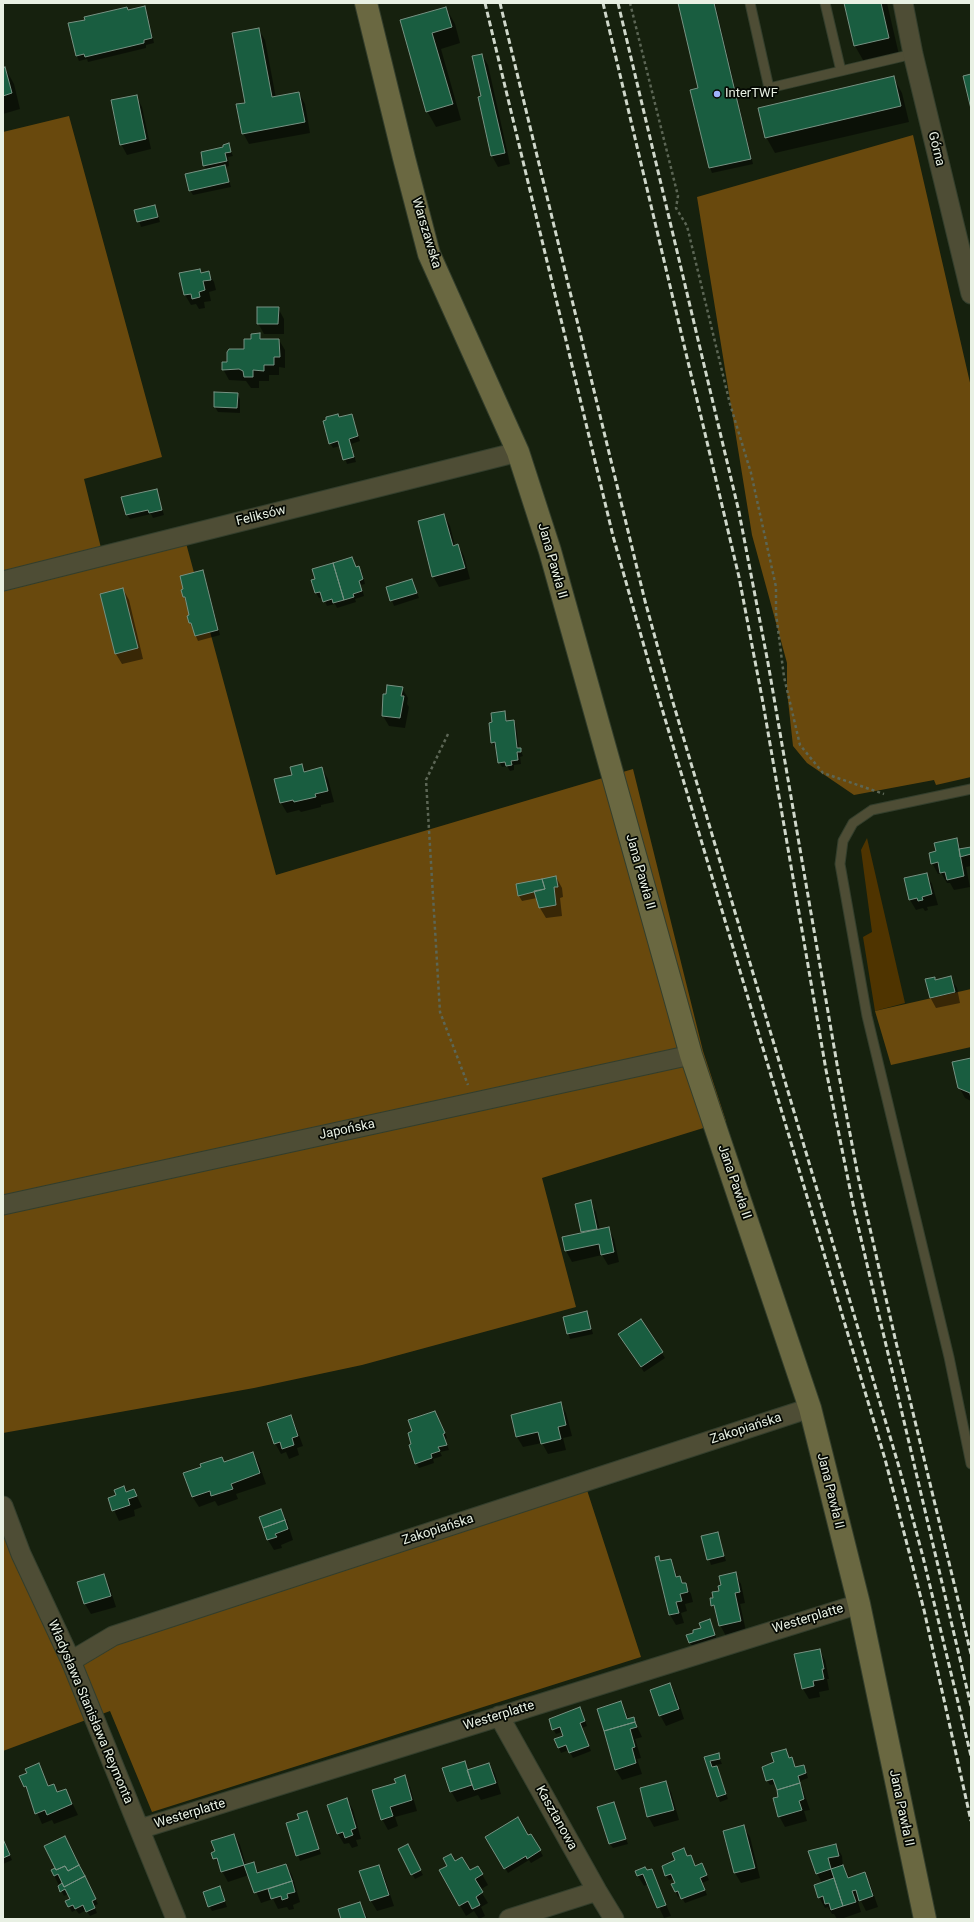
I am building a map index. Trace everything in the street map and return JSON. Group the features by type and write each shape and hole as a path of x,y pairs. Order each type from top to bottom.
{"main road":[{"name":"Warszawska","path":"366,3 429,254 518,452"},
{"name":"Jana Pawła II","path":"518,452 552,559 691,1054 810,1408 858,1604 925,1919"}],"street":[{"name":"Górna","path":"903,3 913,54 971,294"},
{"name":"Feliksów","path":"3,581 518,452"},
{"name":"Japońska","path":"3,1205 691,1054"},
{"name":"Zakopiańska","path":"71,1661 113,1636 810,1408"},
{"name":"Władysława Stanisława Reymonta","path":"3,1506 21,1554 71,1661 176,1919"},
{"name":"Westerplatte","path":"140,1829 858,1604"},
{"name":"Kasztanowa","path":"499,1716 614,1919"},
{"path":"509,1919 597,1891"}],"lane":[{"path":"750,3 769,88 913,54"},
{"path":"825,3 841,71"},
{"path":"971,789 872,810 853,823 843,841 840,864 867,1016 949,1357 971,1464"}],"path":[{"path":"630,3 678,196 676,208 687,226 730,404 751,473 776,587 776,613 784,677 800,745 823,773 884,793 886,807"},
{"path":"448,734 426,780 440,1012 475,1102"}],"shaded area":[{"path":"69,116 162,457 84,479 102,552 183,532 276,875 633,769 703,1051 726,1121 542,1178 576,1307 362,1365 254,1388 3,1433 3,132"},
{"path":"913,135 971,387 971,777 936,785 934,780 854,795 807,763 793,746 787,691 787,663 752,535 697,197"},
{"path":"867,838 905,1003 875,1011 863,937 872,932 861,850"},
{"path":"971,989 971,1047 891,1065 875,1011"},
{"path":"587,1490 641,1657 152,1812 110,1711 3,1751 3,1526 63,1668 117,1642"}],"building":[{"path":"678,3 714,3 751,159 709,168 690,90 698,88"},
{"path":"844,3 881,3 889,38 854,46"},
{"path":"145,6 152,38 144,40 144,43 85,57 84,54 76,56 68,23 85,20 84,17 127,7 128,10"},
{"path":"446,7 452,27 432,33 453,104 426,112 400,20"},
{"path":"259,28 272,97 299,92 305,122 242,134 236,104 245,103 232,33"},
{"path":"482,54 505,153 491,156 478,97 481,96 472,56"},
{"path":"5,67 12,93 3,96 3,68"},
{"path":"971,74 971,109 963,76"},
{"path":"894,76 901,106 765,138 758,108"},
{"path":"137,95 146,139 120,145 111,100"},
{"path":"229,143 231,152 225,153 227,161 203,166 201,152 223,147 223,145"},
{"path":"225,165 229,182 189,191 185,174"},
{"path":"155,205 158,217 137,222 134,210"},
{"path":"200,269 201,273 209,271 211,280 203,281 205,290 199,292 200,297 192,299 191,294 184,295 179,273"},
{"path":"257,307 279,307 278,324 257,324"},
{"path":"260,333 260,339 279,339 280,357 274,357 274,365 264,365 264,371 253,370 253,377 244,377 243,371 239,369 222,370 222,362 227,362 227,352 229,349 244,349 244,339 251,339 251,334"},
{"path":"214,392 238,393 237,408 214,407"},
{"path":"338,414 339,417 352,414 358,436 349,439 354,457 343,460 338,441 329,444 323,421 326,420 326,417"},
{"path":"157,489 162,510 149,513 148,510 126,515 121,497"},
{"path":"444,514 453,546 458,544 465,568 432,577 418,521"},
{"path":"352,557 356,567 359,566 363,579 359,581 362,591 353,594 354,597 344,600 333,563"},
{"path":"333,563 344,600 333,603 332,599 323,602 320,592 315,593 311,580 315,579 312,569"},
{"path":"203,570 218,630 195,636 187,616 189,615 185,597 183,597 181,590 183,589 180,576"},
{"path":"412,579 417,593 390,601 386,587"},
{"path":"123,588 138,648 115,654 100,594"},
{"path":"387,685 403,687 401,696 404,696 400,718 382,716 383,694 386,694"},
{"path":"505,711 506,721 514,720 517,748 521,748 521,752 517,752 518,760 511,761 512,765 506,766 505,762 498,763 495,742 491,743 489,723 492,722 491,713"},
{"path":"302,764 304,772 322,767 328,791 315,794 316,797 294,802 293,800 280,803 274,779 292,775 290,767"},
{"path":"957,838 964,876 947,880 945,872 940,873 938,862 931,864 929,853 936,851 934,843"},
{"path":"971,847 971,854 960,857 959,849"},
{"path":"927,873 932,894 922,897 923,900 918,901 917,898 909,900 904,878"},
{"path":"556,876 558,887 554,887 556,905 539,908 534,891 545,889 542,879"},
{"path":"542,879 545,889 518,896 516,884"},
{"path":"951,976 955,992 930,998 925,979 935,977 935,980"},
{"path":"971,1058 971,1099 970,1093 958,1088 952,1062"},
{"path":"591,1200 597,1229 581,1232 575,1204"},
{"path":"609,1227 614,1252 601,1255 599,1244 565,1251 562,1237"},
{"path":"587,1311 591,1329 567,1334 563,1317"},
{"path":"641,1319 663,1352 641,1367 618,1334"},
{"path":"561,1402 566,1425 558,1427 561,1439 541,1444 538,1432 516,1437 511,1415"},
{"path":"435,1411 445,1433 443,1434 447,1445 438,1447 440,1451 431,1454 432,1458 415,1464 409,1445 411,1444 408,1433 412,1431 408,1420"},
{"path":"291,1415 298,1436 292,1438 294,1445 282,1449 280,1442 274,1444 267,1423"},
{"path":"253,1452 260,1473 231,1484 233,1489 211,1496 210,1491 192,1497 183,1473 201,1467 200,1464 222,1457 224,1462"},
{"path":"124,1486 126,1492 134,1489 137,1496 128,1499 130,1505 112,1511 108,1498 116,1495 114,1490"},
{"path":"281,1509 285,1520 263,1528 259,1517"},
{"path":"285,1520 288,1529 275,1534 277,1537 267,1540 263,1528"},
{"path":"718,1532 724,1556 707,1560 701,1536"},
{"path":"659,1556 660,1561 671,1559 676,1577 680,1576 682,1583 686,1583 688,1592 680,1594 682,1601 676,1602 679,1613 669,1615 655,1557"},
{"path":"736,1572 740,1592 735,1593 741,1621 719,1626 714,1605 711,1606 710,1598 713,1598 712,1592 719,1591 718,1586 721,1585 719,1576"},
{"path":"104,1574 111,1596 84,1604 77,1582"},
{"path":"710,1619 715,1635 689,1643 686,1635 693,1633 693,1630 701,1628 699,1623"},
{"path":"820,1649 824,1669 822,1669 824,1679 813,1681 814,1686 802,1689 794,1654"},
{"path":"670,1683 679,1709 659,1716 650,1690"},
{"path":"621,1701 627,1719 634,1717 635,1722 604,1731 597,1709"},
{"path":"580,1707 585,1721 580,1723 589,1746 569,1753 566,1745 558,1748 554,1739 563,1736 560,1727 552,1730 549,1719"},
{"path":"635,1722 637,1727 630,1729 635,1747 632,1748 636,1763 615,1770 604,1731"},
{"path":"786,1749 789,1758 792,1757 795,1767 804,1765 806,1773 798,1776 800,1783 777,1790 773,1779 766,1781 762,1767 774,1762 771,1753"},
{"path":"719,1753 720,1759 710,1761 712,1767 717,1766 726,1794 717,1797 704,1757"},
{"path":"465,1761 472,1785 450,1792 442,1768"},
{"path":"39,1763 48,1786 54,1784 57,1792 66,1789 72,1804 47,1815 45,1810 35,1814 26,1786 24,1787 19,1776 27,1773 25,1769"},
{"path":"489,1763 496,1783 474,1790 467,1770"},
{"path":"405,1775 412,1800 390,1807 393,1816 381,1820 372,1790 396,1783 394,1779"},
{"path":"666,1781 674,1810 647,1817 640,1788"},
{"path":"800,1783 804,1799 799,1801 802,1810 778,1817 773,1798 778,1797 777,1790"},
{"path":"347,1798 356,1828 351,1830 353,1835 345,1838 343,1832 337,1834 327,1805"},
{"path":"614,1802 626,1839 609,1844 597,1807"},
{"path":"307,1811 319,1849 296,1856 286,1823 299,1819 297,1814"},
{"path":"518,1817 528,1835 531,1834 541,1850 527,1859 526,1856 504,1869 485,1837"},
{"path":"744,1825 755,1868 734,1873 723,1831"},
{"path":"234,1834 244,1865 221,1872 217,1858 213,1859 211,1853 215,1851 211,1841"},
{"path":"65,1836 79,1865 68,1871 65,1866 56,1870 44,1846"},
{"path":"3,1839 10,1855 3,1858"},
{"path":"408,1844 421,1870 411,1875 398,1849"},
{"path":"836,1844 839,1856 828,1858 831,1869 816,1874 808,1851"},
{"path":"684,1848 687,1856 691,1855 695,1866 702,1863 707,1875 700,1878 705,1890 681,1899 678,1891 675,1892 671,1884 675,1883 671,1874 665,1876 662,1866 675,1860 672,1853"},
{"path":"451,1854 455,1861 462,1857 470,1870 478,1866 483,1874 475,1879 483,1892 476,1897 480,1905 472,1909 468,1901 459,1906 439,1870 447,1866 443,1858"},
{"path":"254,1862 257,1873 286,1864 292,1881 254,1893 244,1865"},
{"path":"79,1865 85,1876 64,1887 58,1874 54,1876 51,1870 55,1868 56,1870 65,1866 68,1871"},
{"path":"379,1865 389,1895 370,1901 359,1871"},
{"path":"843,1865 848,1878 865,1872 873,1896 859,1901 856,1890 852,1891 856,1902 843,1906 831,1869"},
{"path":"645,1867 647,1870 652,1869 666,1905 657,1908 643,1874 637,1876 635,1871"},
{"path":"85,1876 96,1899 92,1901 95,1908 86,1912 83,1905 75,1909 73,1905 68,1907 65,1901 70,1899 65,1889 60,1892 58,1886 62,1883 64,1887"},
{"path":"834,1878 843,1906 831,1910 829,1903 825,1904 823,1896 818,1898 814,1885"},
{"path":"292,1881 295,1892 287,1894 288,1898 282,1900 281,1896 271,1899 268,1889"},
{"path":"220,1886 225,1901 208,1907 203,1892"},
{"path":"360,1902 366,1919 341,1919 338,1909"}],"railway":[{"path":"485,3 613,536 655,685 885,1459 924,1610 971,1821"},
{"path":"500,3 645,601 672,699 899,1467 923,1557 971,1756"},
{"path":"603,3 739,577 763,703 826,1070 854,1209 971,1706"},
{"path":"618,3 739,512 768,663 838,1070 858,1176 895,1338 971,1654"}],"place":[{"name":"InterTWF","path":"717,94"}]}
